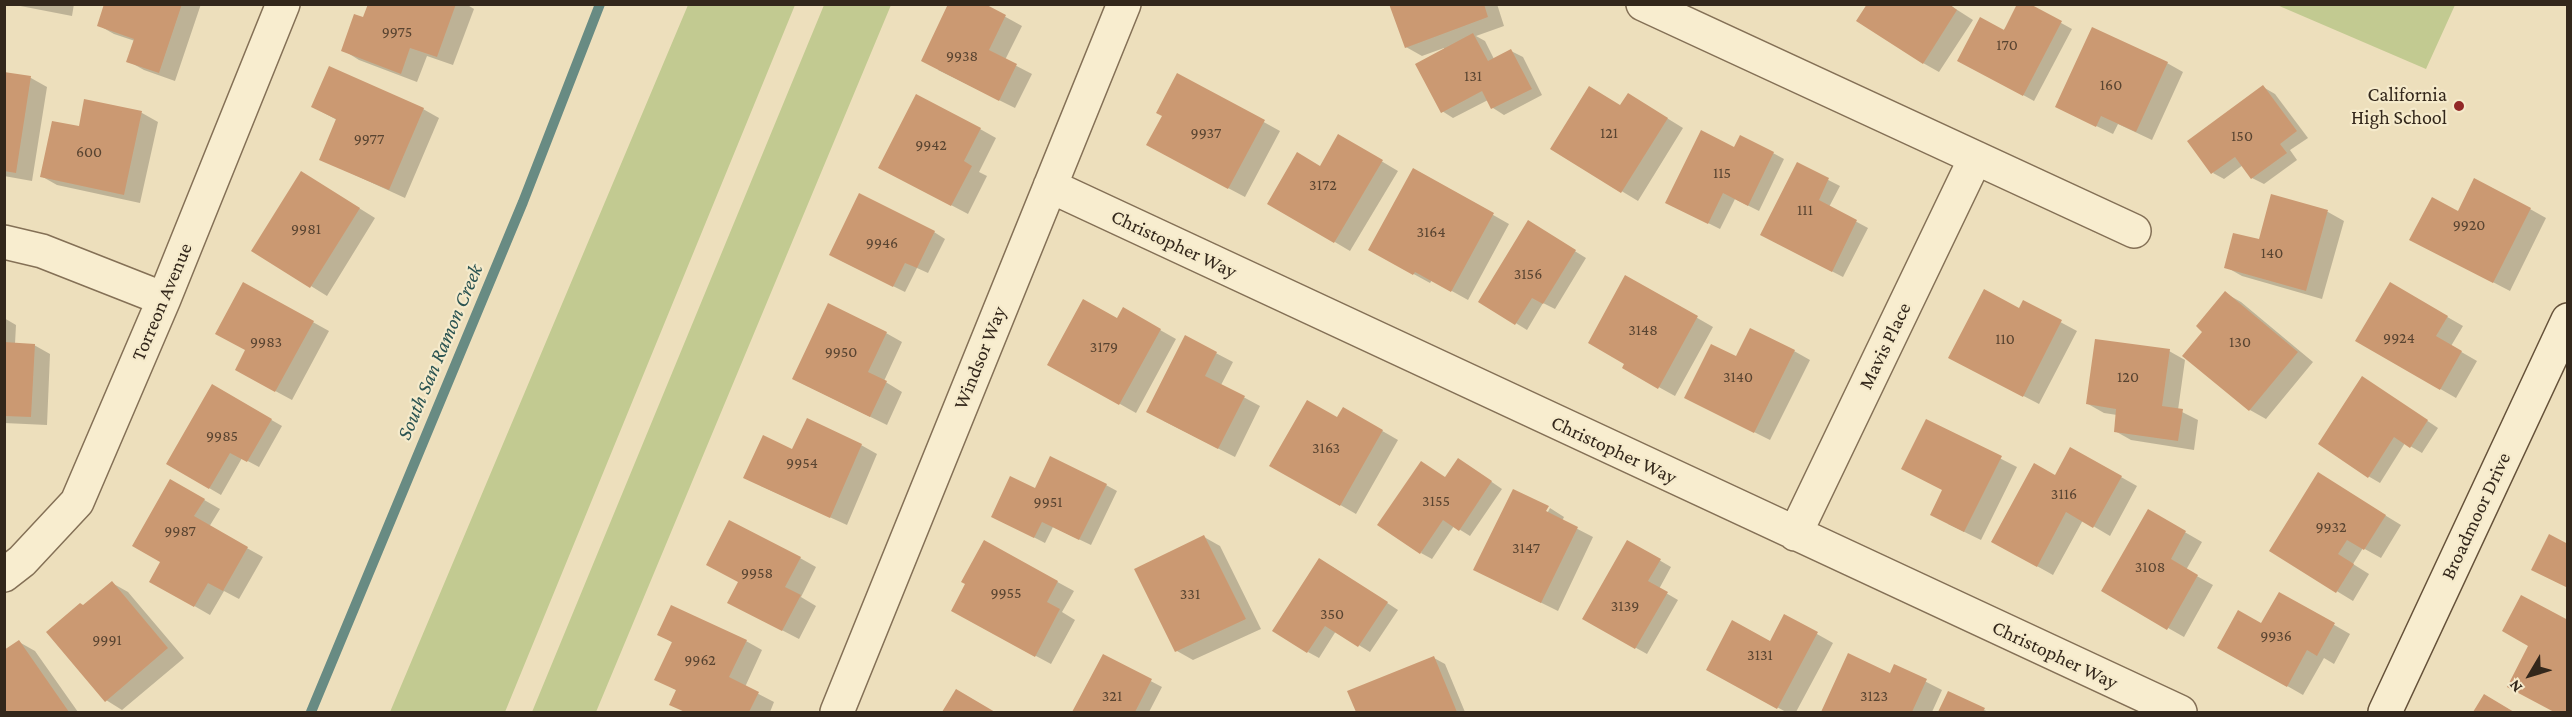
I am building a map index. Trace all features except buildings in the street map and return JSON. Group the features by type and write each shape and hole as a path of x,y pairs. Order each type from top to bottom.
{"street":[{"name":"Torreon Avenue","path":"4,575 22,561 77,502 164,299 283,4"},
{"name":"Windsor Way","path":"837,712 1124,4"},
{"path":"1643,4 2134,231"},
{"name":"Mavis Place","path":"1795,534 1975,159"},
{"name":"Christopher Way","path":"1050,186 2180,712"},
{"path":"4,242 42,251 164,299"},
{"name":"Broadmoor Drive","path":"2385,712 2568,320"}],"green space":[{"path":"688,5 795,5 505,712 390,712"},
{"path":"824,5 891,5 596,712 532,712"},
{"path":"2277,5 2455,5 2426,69"}],"waterway":[{"name":"South San Ramon Creek","path":"311,712 523,202 600,4"}],"place":[{"name":"California High School","path":"2459,106"}]}
